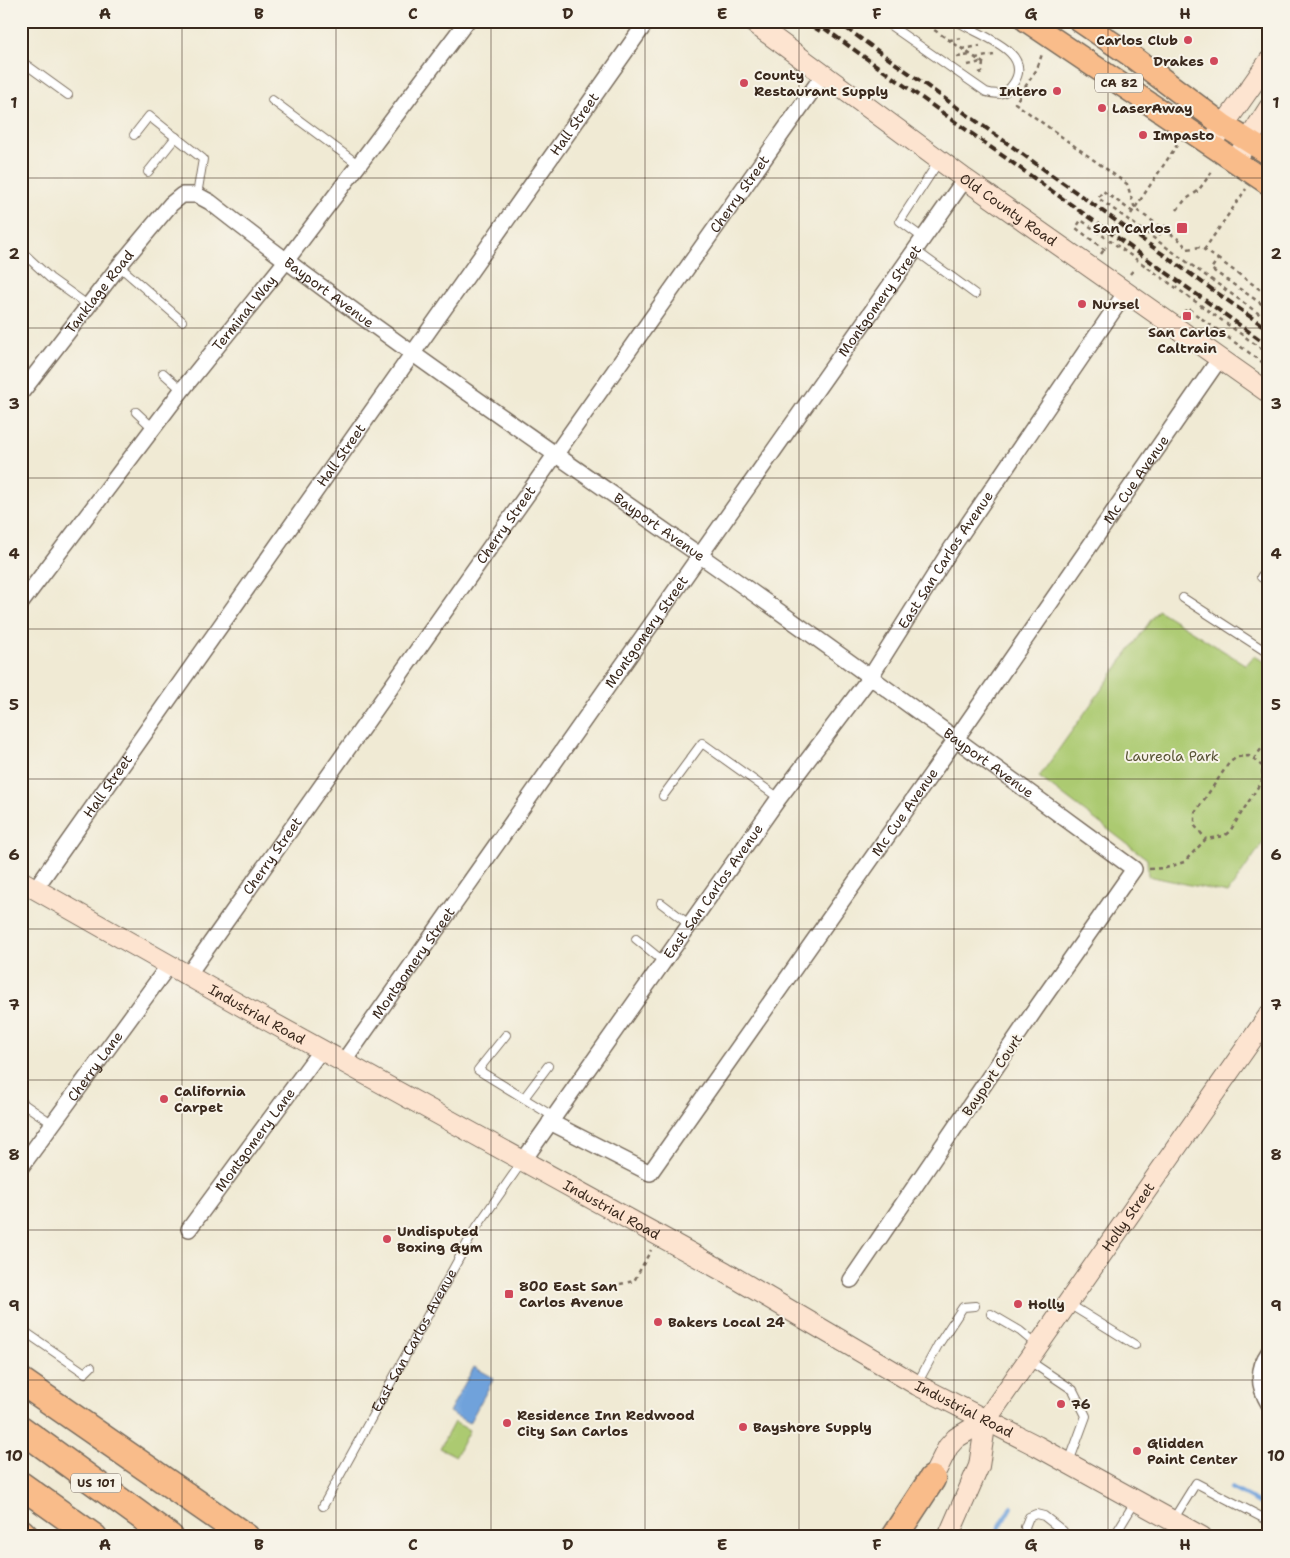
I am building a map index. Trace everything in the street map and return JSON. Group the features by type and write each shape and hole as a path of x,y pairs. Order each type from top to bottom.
{"highway":[{"path":"21,1381 246,1537"},
{"name":"US 101","path":"21,1429 170,1537"},
{"path":"153,1474 235,1537"},
{"path":"894,1537 932,1479"},
{"path":"21,1485 94,1537"},
{"path":"21,1532 26,1537"}],"main road":[{"name":"Old County Road","path":"751,21 965,179 1128,283 1220,358 1269,392"},
{"name":"CA 82","path":"1027,21 1259,185"},
{"name":"CA 82","path":"1080,21 1130,55 1223,125 1269,154"},
{"path":"1221,157 1223,125 1269,61"},
{"path":"1221,157 1248,140 1269,108"},
{"name":"Industrial Road","path":"28,885 321,1050 658,1236 916,1385 1069,1464 1202,1537"},
{"name":"Holly Street","path":"908,1537 932,1479 948,1447 956,1438 986,1420 1269,1015"},
{"name":"Holly Street","path":"948,1537 979,1466 986,1420"}],"street":[{"name":"Terminal Way","path":"21,603 182,390 286,262 467,21"},
{"name":"Hall Street","path":"28,885 412,355 647,21"},
{"name":"Cherry Street","path":"188,975 557,455 824,74"},
{"name":"Montgomery Street","path":"344,1061 965,179"},
{"name":"Bayport Avenue","path":"189,195 210,202 286,262 412,355 871,676 1134,869"},
{"name":"Tanklage Road","path":"21,393 119,266 170,204 189,195"},
{"name":"East San Carlos Avenue","path":"523,1161 779,798 871,676 956,541 1128,283"},
{"name":"Mc Cue Avenue","path":"552,1119 650,1173 956,739 1220,358"},
{"name":"Bayport Court","path":"851,1280 1037,1007 1134,869"},
{"name":"Cherry Lane","path":"21,1167 170,964"},
{"name":"Montgomery Lane","path":"189,1229 321,1050"},
{"path":"1265,1357 1259,1376 1262,1390 1269,1404"}],"lane":[{"path":"884,21 986,92 998,95 1010,90 1017,78 1018,66 1013,56 988,36 971,31 957,21"},
{"path":"21,61 68,95"},
{"path":"272,100 359,165"},
{"path":"134,135 149,116 203,159 189,195"},
{"path":"148,172 176,137"},
{"path":"940,160 900,221 919,244 975,294"},
{"path":"21,251 50,278 89,306"},
{"path":"119,266 182,321"},
{"path":"163,373 182,390"},
{"path":"136,412 154,429"},
{"path":"1269,566 1261,576 1269,582"},
{"path":"1183,598 1265,652 1269,638"},
{"path":"663,796 702,743 779,798"},
{"path":"660,903 690,925"},
{"path":"636,939 664,962"},
{"path":"506,1035 478,1070 524,1098 552,1119"},
{"path":"524,1098 548,1066"},
{"path":"21,1102 53,1124"},
{"name":"East San Carlos Avenue","path":"323,1506 474,1231 523,1161"},
{"path":"1067,1303 1135,1346"},
{"path":"916,1385 963,1306 976,1306"},
{"path":"991,1314 1020,1331 1033,1353 1073,1390 1086,1416 1069,1464"},
{"path":"21,1329 85,1373 91,1366"},
{"path":"1172,1520 1196,1483 1269,1521"},
{"path":"1116,1535 1136,1500"},
{"path":"1028,1537 1025,1527 1029,1517 1036,1514 1044,1516 1063,1531"}],"path":[{"path":"921,21 984,64 982,72"},
{"path":"1042,54 1038,69 1015,103 1127,184 1133,212"},
{"path":"1133,212 1181,139"},
{"path":"1177,210 1185,200 1198,191 1221,157"},
{"path":"1204,250 1259,185"},
{"path":"1269,296 1200,247 1187,249 1182,241 1165,227 1133,212 1103,191 1098,198 1269,321"},
{"path":"1101,254 1105,248 1076,228 1081,220 1269,354"},
{"path":"1159,235 1165,227"},
{"path":"1218,259 1211,269 1269,310"},
{"path":"1128,283 1135,268"},
{"path":"1184,313 1187,308 1269,367"},
{"path":"1254,759 1269,738"},
{"path":"1134,869 1166,868 1184,862 1206,839 1224,836 1230,831 1263,780 1262,766 1254,759 1245,755 1229,763 1195,813 1195,826 1206,839"},
{"path":"620,1284 634,1282 658,1236"}],"green space":[{"name":"Laureola Park","path":"1158,610 1246,665 1254,656 1269,664 1269,834 1228,893 1148,876 1147,859 1039,777"},
{"path":"454,1422 469,1430 456,1456 440,1448"}],"water":[{"path":"474,1367 494,1378 469,1423 449,1412"}],"waterway":[{"path":"1231,1488 1269,1508"},
{"path":"994,1537 1011,1507"}],"railway":[{"path":"803,21 820,31"},
{"path":"814,21 1269,346"},
{"path":"836,21 1269,330"}],"place":[{"name":"Carlos Club","path":"1188,40"},
{"name":"Drakes","path":"1214,61"},
{"name":"County Restaurant Supply","path":"744,83"},
{"name":"Intero","path":"1057,91"},
{"name":"LaserAway","path":"1102,108"},
{"name":"Impasto","path":"1143,135"},
{"name":"San Carlos","path":"1182,228"},
{"name":"Nursel","path":"1082,304"},
{"name":"San Carlos Caltrain","path":"1187,316"},
{"name":"California Carpet","path":"164,1099"},
{"name":"Undisputed Boxing Gym","path":"387,1239"},
{"name":"800 East San Carlos Avenue","path":"509,1294"},
{"name":"Holly","path":"1018,1304"},
{"name":"Bakers Local 24","path":"658,1322"},
{"name":"76","path":"1061,1404"},
{"name":"Residence Inn Redwood City San Carlos","path":"507,1423"},
{"name":"Bayshore Supply","path":"743,1427"},
{"name":"Glidden Paint Center","path":"1137,1451"}]}
